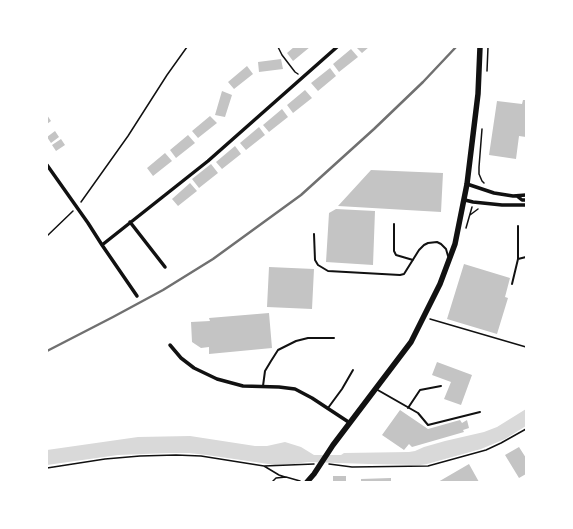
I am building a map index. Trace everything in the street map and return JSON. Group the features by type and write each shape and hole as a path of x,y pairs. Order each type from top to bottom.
{"main road":[{"path":"307,482 411,342 440,284 450,259 465,200 478,94 480,47"}],"street":[{"path":"102,245 208,161 337,47"},
{"path":"47,165 137,296"},
{"path":"467,184 494,193 517,196 526,195"},
{"path":"517,196 522,200 526,200"},
{"path":"465,200 502,205 526,205"},
{"path":"130,222 165,267"},
{"path":"170,345 181,358 194,368 217,379 243,386 295,389 312,398 350,423"}],"lane":[{"path":"394,224 394,251 396,255 413,260"},
{"path":"512,284 518,259 518,226"},
{"path":"314,234 315,260 318,265 328,271 400,276 404,274 419,250 424,245 433,242 437,242 444,246 450,259"},
{"path":"518,259 526,257"},
{"path":"263,386 266,372 278,350 296,341 308,338 334,338"},
{"path":"328,408 342,389 353,370"},
{"path":"408,408 420,390 441,386"},
{"path":"375,389 418,413 428,424 480,412"}],"path":[{"path":"47,236 76,207 128,136 187,47"},
{"path":"278,47 295,72 304,76"},
{"path":"486,73 488,47"},
{"path":"482,124 477,167 482,181 486,184"},
{"path":"429,319 526,347"},
{"path":"327,464 352,467 428,466 486,450 526,429"},
{"path":"47,468 105,459 176,455 201,456 264,466 314,464"},
{"path":"264,466 279,475 301,482"},
{"path":"272,482 276,478 286,478"}],"shaded area":[{"path":"526,409 526,426 505,439 481,449 420,465 308,462 275,465 207,455 169,453 118,455 47,465 47,450 138,437 190,436 255,446 267,446 285,442 301,447 314,455 409,452 445,441 484,432 497,427"}],"building":[{"path":"294,47 310,47 293,61 287,53"},
{"path":"356,47 369,47 362,53"},
{"path":"351,49 358,57 339,72 333,64"},
{"path":"281,59 283,69 259,72 258,62"},
{"path":"247,66 253,74 234,89 228,82"},
{"path":"330,68 336,76 318,91 311,83"},
{"path":"305,90 312,98 293,113 287,105"},
{"path":"222,91 232,95 225,117 215,115"},
{"path":"523,100 526,100 526,137 519,136 516,159 489,155 497,101 522,104"},
{"path":"282,109 288,117 269,132 263,125"},
{"path":"47,115 51,121 47,124"},
{"path":"210,116 217,123 198,138 192,131"},
{"path":"259,127 265,135 246,150 240,143"},
{"path":"55,131 59,137 51,143 47,137"},
{"path":"188,135 195,143 176,158 170,150"},
{"path":"61,139 65,145 56,151 52,145"},
{"path":"235,146 241,154 222,169 216,162"},
{"path":"165,153 172,161 153,176 147,168"},
{"path":"211,164 218,173 199,188 192,179"},
{"path":"371,170 443,173 441,212 338,206"},
{"path":"190,183 197,191 178,206 172,199"},
{"path":"336,209 375,211 373,265 326,262 329,213"},
{"path":"464,264 510,278 505,297 508,298 497,334 447,319"},
{"path":"269,267 314,269 312,309 267,307"},
{"path":"269,313 272,348 209,354 209,347 201,348 192,342 191,322 210,321 209,318"},
{"path":"437,362 472,375 461,405 444,399 451,382 432,375"},
{"path":"400,410 428,429 460,420 462,423 467,420 469,428 463,430 464,432 412,447 409,444 404,450 382,435"},
{"path":"519,447 526,458 526,474 519,478 505,455"},
{"path":"469,464 479,482 438,482"},
{"path":"333,476 346,476 346,482 333,482"},
{"path":"391,478 391,482 361,482 361,479"}],"railway":[{"path":"47,351 163,290 213,259 301,195 374,129 423,82 456,47"}]}
